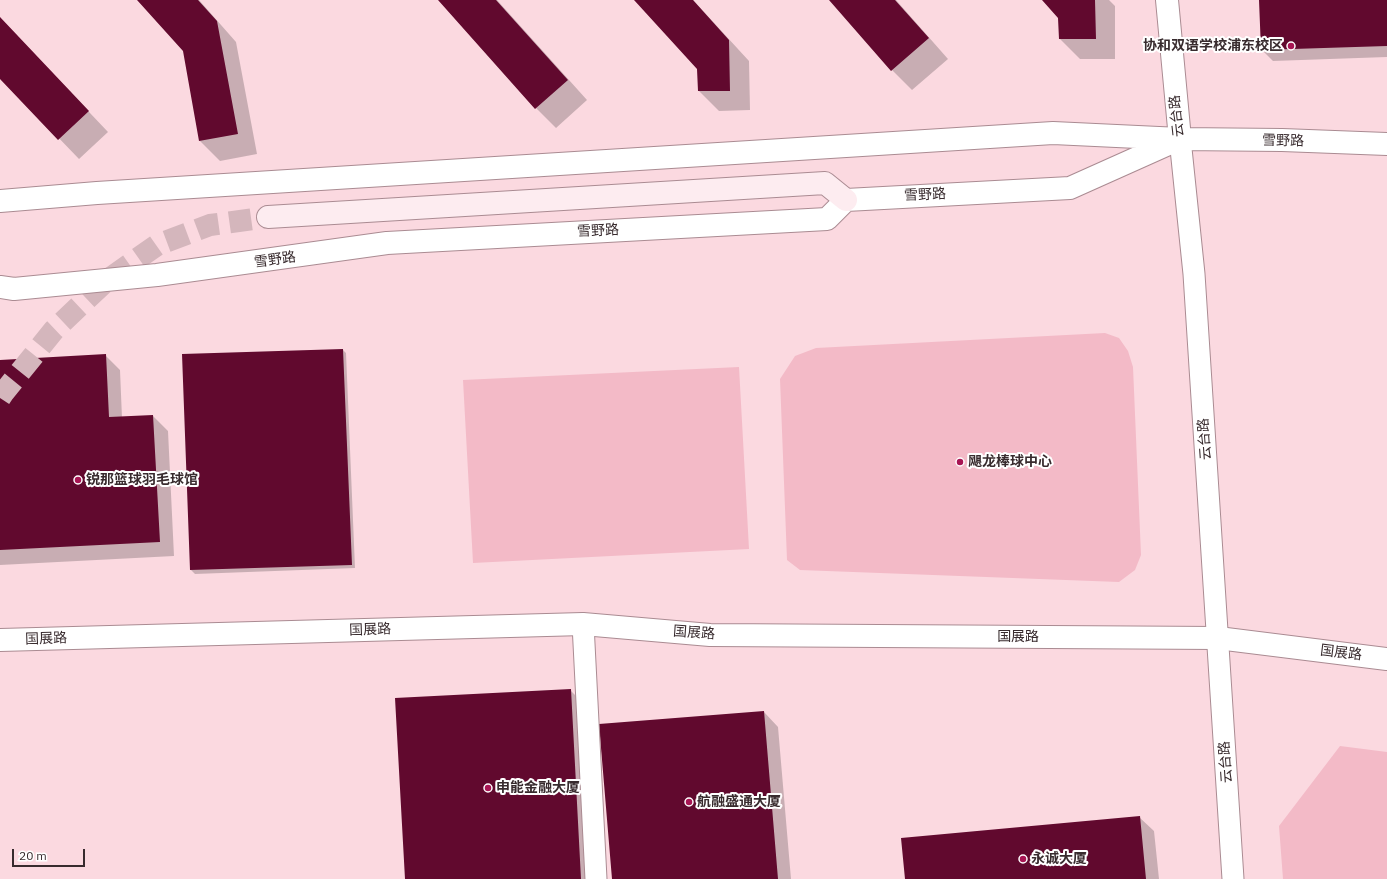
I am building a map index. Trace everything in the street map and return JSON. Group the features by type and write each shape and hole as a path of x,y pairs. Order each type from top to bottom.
{"main road":[{"path":"268,217 825,183 846,200"}],"street":[{"name":"云台路","path":"1167,0 1194,274 1233,879"},
{"name":"雪野路","path":"0,201 97,193 1053,133 1180,139 1282,140 1387,144"},
{"name":"雪野路","path":"0,287 14,289 157,275 387,244 827,219 846,200 1070,188 1180,139"},
{"name":"国展路","path":"0,640 582,624 710,635 1218,638 1387,659"},
{"path":"582,624 596,879"}],"shaded area":[{"name":"飓龙棒球中心","path":"1105,333 1119,338 1128,351 1133,367 1141,555 1135,570 1119,582 800,570 787,560 780,379 795,356 816,348"},
{"path":"739,367 749,549 473,563 463,380"},
{"path":"1340,746 1387,752 1387,879 1283,879 1279,826"}],"building":[{"path":"137,0 198,0 217,21 238,134 199,141 183,51"},
{"path":"438,0 496,0 568,80 535,109"},
{"path":"634,0 693,0 729,40 730,91 698,91 697,69"},
{"path":"829,0 895,0 929,38 891,71"},
{"path":"1042,0 1095,0 1096,39 1059,39 1058,18"},
{"path":"1259,0 1387,0 1387,46 1261,50"},
{"path":"0,17 89,111 58,140 0,79"},
{"path":"343,349 352,565 190,570 182,354"},
{"name":"锐那篮球羽毛球馆","path":"106,354 109,417 153,415 160,542 0,550 0,360"},
{"name":"申能金融大厦","path":"571,689 581,879 405,879 395,698"},
{"name":"航融盛通大厦","path":"764,711 778,879 612,879 599,724"},
{"name":"永诚大厦","path":"1140,816 1146,879 905,879 901,838"}],"tunnel":[{"path":"0,398 54,330 106,281 157,245 210,225 268,217"}],"place":[{"name":"协和双语学校浦东校区","path":"1291,46"},
{"name":"飓龙棒球中心","path":"960,462"},
{"name":"锐那篮球羽毛球馆","path":"78,480"},
{"name":"申能金融大厦","path":"488,788"},
{"name":"航融盛通大厦","path":"689,802"},
{"name":"永诚大厦","path":"1023,859"}]}
